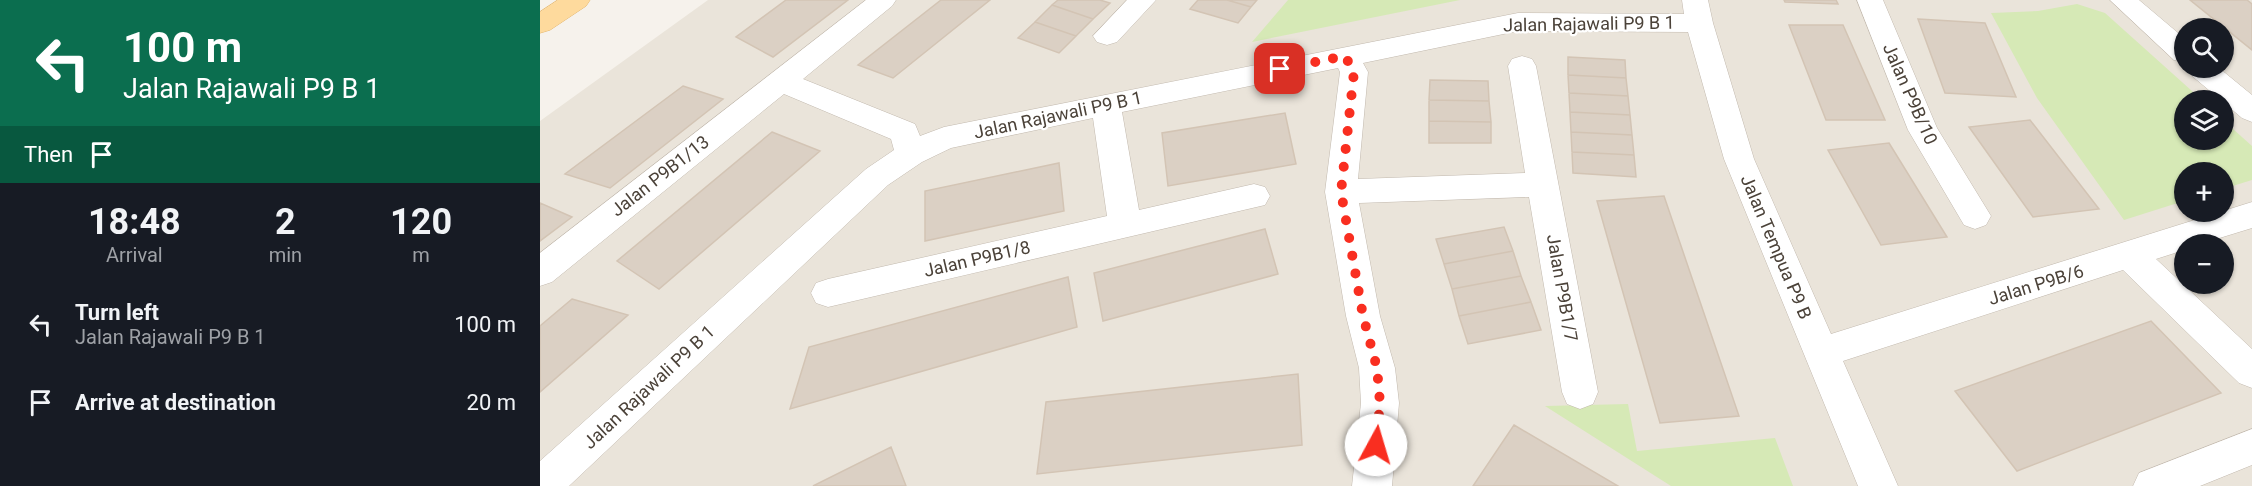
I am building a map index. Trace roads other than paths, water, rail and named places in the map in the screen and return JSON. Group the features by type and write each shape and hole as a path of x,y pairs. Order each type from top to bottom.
{"main road":[{"path":"540,24 577,0"}],"street":[{"name":"Jalan P9B1/13","path":"540,272 883,0"},
{"path":"1107,36 1143,0"},
{"name":"Jalan P9B/10","path":"1870,0 1923,130 1975,216"},
{"path":"2123,0 2174,44"},
{"name":"Jalan Rajawali P9 B 1","path":"541,486 877,177 911,154 944,138 1345,56 1519,11 1697,11"},
{"name":"Jalan Tempua P9 B","path":"1697,11 1739,159 1878,486"},
{"path":"1345,56 1354,72 1341,192 1363,316 1377,368 1380,403 1372,486"},
{"name":"Jalan P9B1/7","path":"1522,66 1580,392"},
{"path":"2213,78 2252,111"},
{"path":"781,81 904,132 911,154"},
{"path":"1106,105 1125,225"},
{"path":"1341,192 1543,184"},
{"name":"Jalan P9B1/8","path":"828,293 1254,196"},
{"name":"Jalan P9B/6","path":"1820,353 2252,215"},
{"path":"2130,255 2252,372"},
{"path":"2153,486 2252,447"}]}
